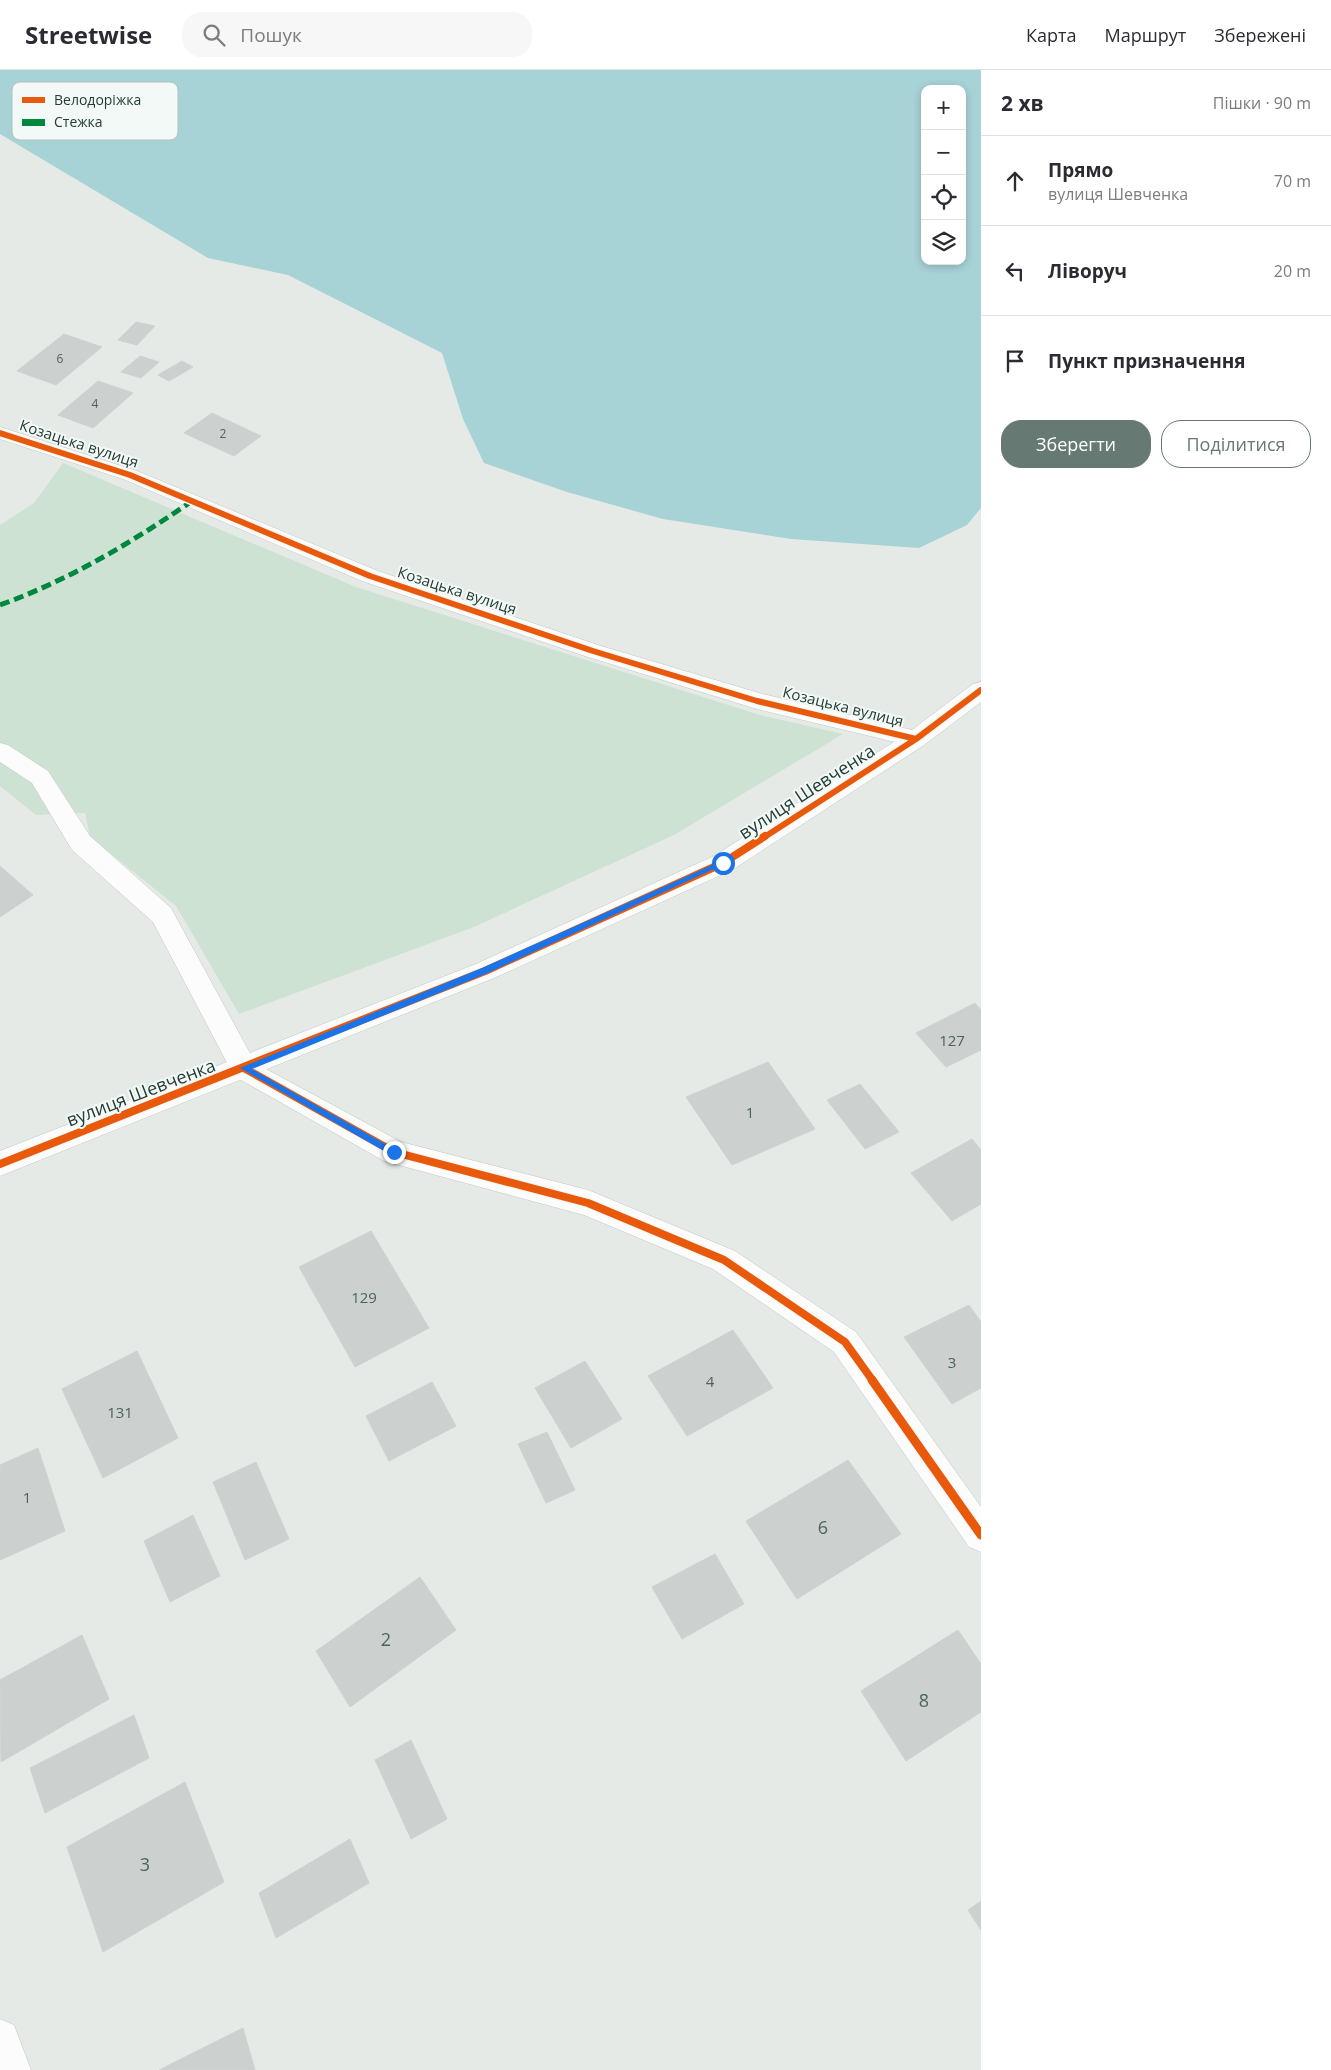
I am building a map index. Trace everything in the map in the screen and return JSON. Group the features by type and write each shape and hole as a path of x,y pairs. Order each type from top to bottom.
{"street":[{"name":"Козацька вулиця","path":"0,433 130,475 370,576 593,651 748,698 916,739"},
{"name":"вулиця Шевченка","path":"0,1164 485,971 723,863 916,739 981,690"},
{"path":"0,751 40,777 81,843 162,915 244,1068 394,1152 588,1203 724,1260 845,1342 981,1535"},
{"path":"0,2039 10,2070"}],"green space":[{"path":"63,463 356,587 760,715 843,734 674,835 474,927 239,1014 176,906 90,837 85,813 36,815 0,786 0,525 34,503"}],"water":[{"path":"0,70 981,70 981,508 967,525 919,548 791,539 663,519 567,492 484,463 463,419 442,353 288,275 208,258 0,134"}],"building":[{"path":"136,322 155,326 137,345 118,340"},
{"path":"64,334 102,347 56,385 17,371"},
{"path":"140,356 159,362 141,378 121,372"},
{"path":"182,361 193,367 169,381 158,375"},
{"path":"98,381 133,393 93,428 58,415"},
{"path":"212,413 261,436 234,456 184,433"},
{"path":"0,866 33,895 0,917"},
{"path":"975,1003 981,1010 981,1050 946,1067 916,1033"},
{"path":"768,1062 815,1129 732,1165 686,1097"},
{"path":"860,1084 899,1132 865,1149 827,1100"},
{"path":"972,1139 981,1150 981,1204 952,1221 911,1173"},
{"path":"371,1231 429,1328 355,1367 299,1267"},
{"path":"969,1305 981,1322 981,1388 952,1404 904,1337"},
{"path":"733,1330 773,1388 687,1436 648,1376"},
{"path":"137,1351 178,1438 103,1478 62,1389"},
{"path":"585,1361 622,1419 571,1448 535,1388"},
{"path":"432,1382 456,1426 389,1461 366,1416"},
{"path":"547,1432 575,1490 546,1503 518,1444"},
{"path":"38,1448 65,1531 0,1560 0,1465"},
{"path":"848,1460 901,1534 797,1599 746,1521"},
{"path":"256,1462 289,1539 245,1560 213,1482"},
{"path":"193,1515 220,1576 170,1602 144,1541"},
{"path":"715,1554 744,1604 682,1639 652,1587"},
{"path":"420,1577 456,1630 350,1707 316,1651"},
{"path":"958,1630 981,1664 981,1712 906,1761 861,1691"},
{"path":"82,1635 109,1699 1,1762 0,1680"},
{"path":"134,1715 149,1758 45,1813 30,1768"},
{"path":"411,1740 447,1819 411,1839 375,1760"},
{"path":"185,1782 224,1882 103,1952 67,1847"},
{"path":"350,1839 369,1883 276,1938 259,1893"},
{"path":"981,1901 981,1930 968,1910"},
{"path":"243,2028 255,2070 159,2070"}],"marked path":[{"path":"0,605 25,596 75,573 123,546 192,501"}],"cycle path":[{"path":"0,433 130,475 370,576 593,651 757,701 916,739"},
{"path":"0,1164 485,971 723,863 916,739 981,690"},
{"path":"244,1068 394,1152 588,1203 724,1260 845,1342 981,1535"}],"route":[{"path":"394,1152 244,1068 485,971 723,863"}]}
